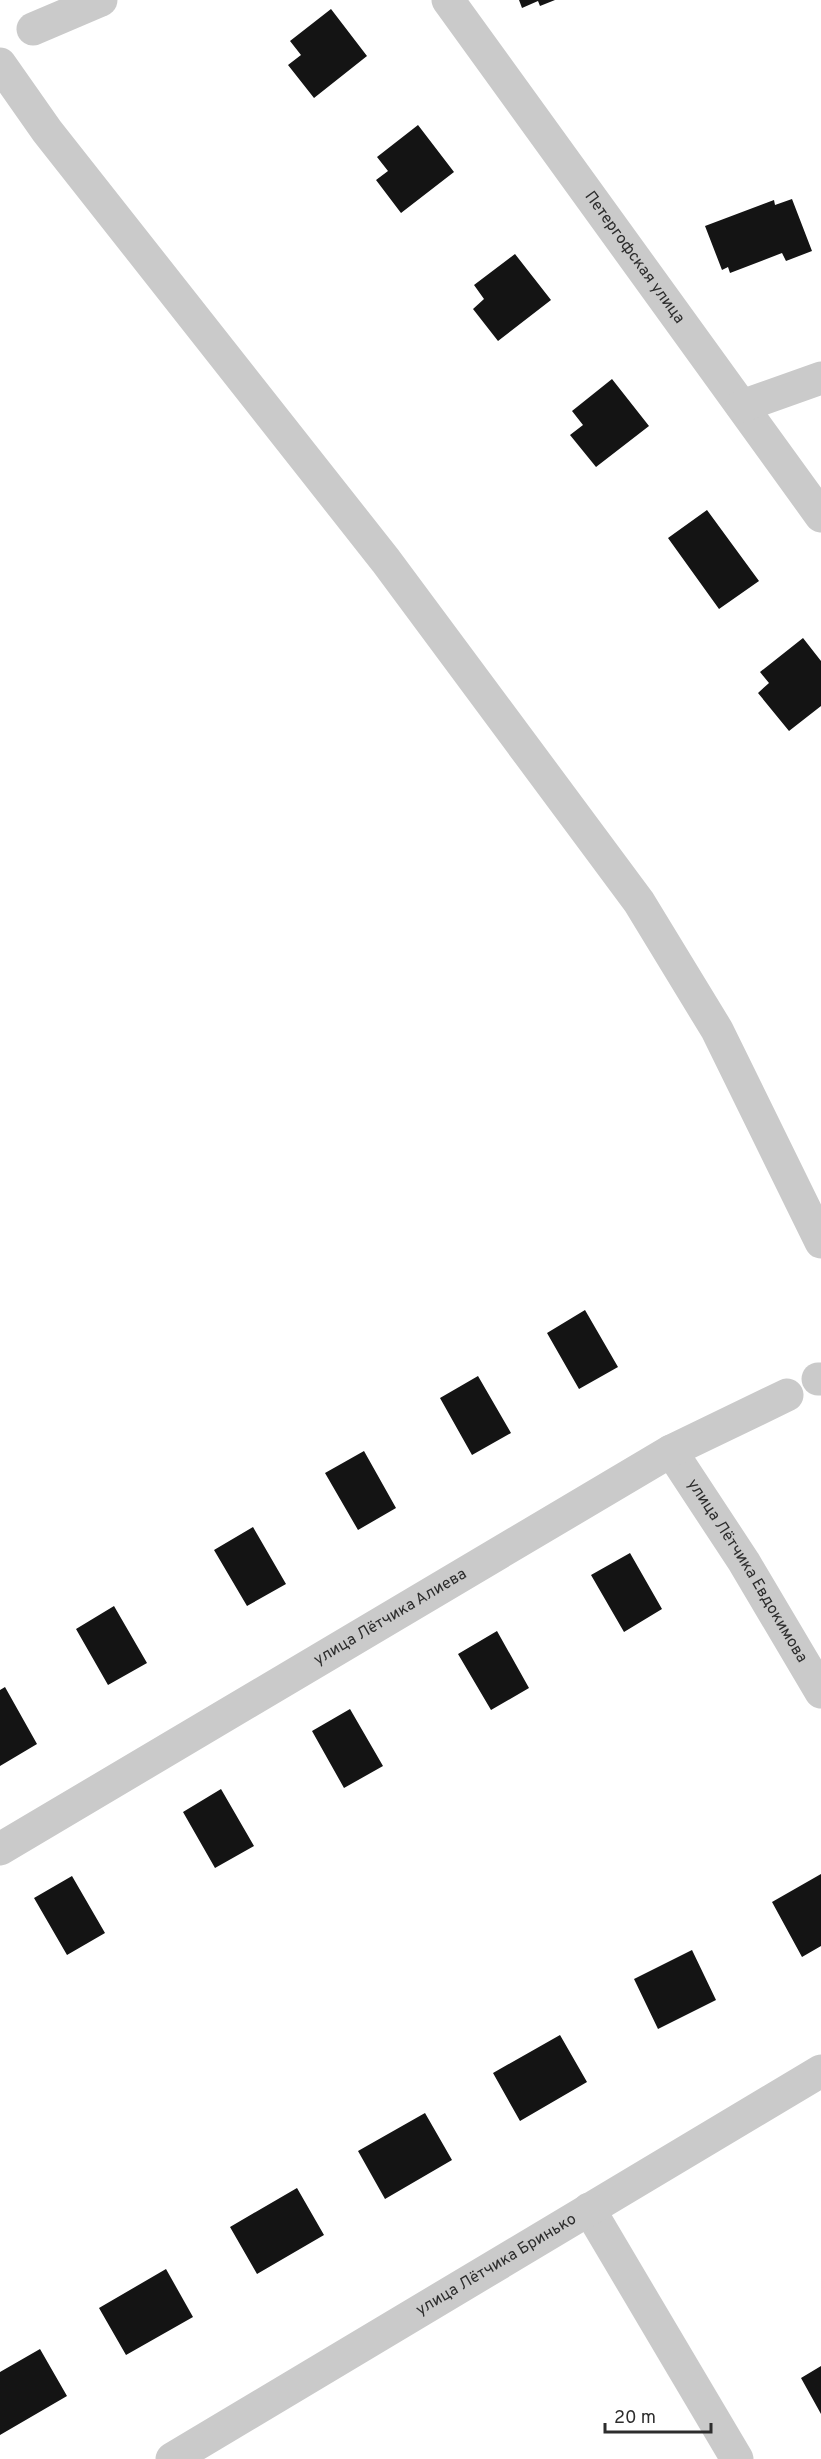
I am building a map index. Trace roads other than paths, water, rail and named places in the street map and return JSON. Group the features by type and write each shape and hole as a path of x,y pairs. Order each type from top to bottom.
{"street":[{"path":"33,29 101,0"},
{"name":"Петергофская улица","path":"448,0 821,516"},
{"path":"0,64 47,131 386,561 639,902 717,1030 821,1242"},
{"path":"0,81 47,131"},
{"path":"742,406 821,378"},
{"name":"улица Лётчика Алиева","path":"0,1849 671,1451 787,1395"},
{"name":"улица Лётчика Евдокимова","path":"671,1451 744,1562 821,1692"},
{"name":"улица Лётчика Бринько","path":"172,2459 821,2071"},
{"path":"589,2210 737,2459"}]}
